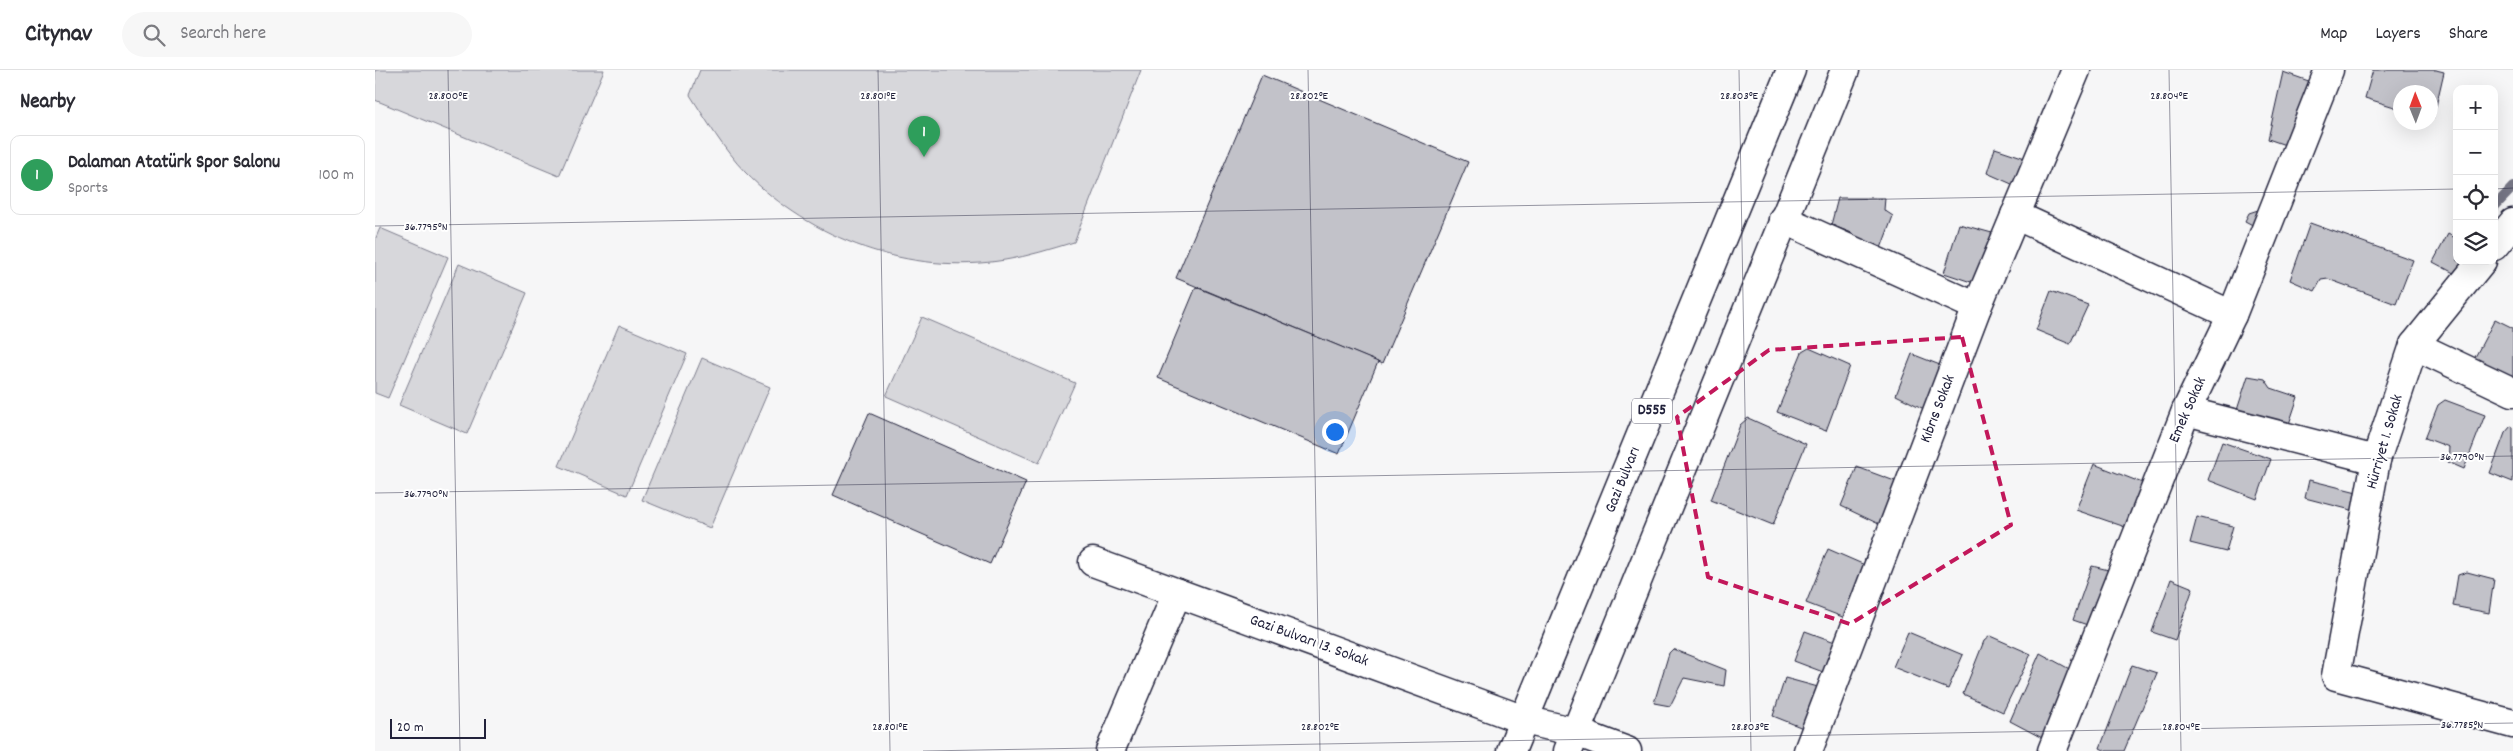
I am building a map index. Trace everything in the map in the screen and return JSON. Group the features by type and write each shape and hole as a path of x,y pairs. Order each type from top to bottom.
{"street":[{"name":"Gazi Bulvarı","path":"1511,751 1791,70"},
{"path":"1572,741 1845,70"},
{"name":"Kıbrıs Sokak","path":"1808,751 1977,307 2076,70"},
{"name":"Emek Sokak","path":"2052,751 2186,411 2232,315 2329,70"},
{"path":"2015,215 2232,315"},
{"path":"1783,219 1977,307"},
{"path":"2498,241 2513,223"},
{"name":"Hürriyet 1. Sokak","path":"2479,265 2414,345 2376,460 2336,676 2513,724"},
{"path":"2414,345 2513,392"},
{"path":"2186,411 2376,460"},
{"name":"Gazi Bulvarı 13. Sokak","path":"1093,562 1524,720 1572,741 1627,751"},
{"path":"1109,751 1177,593"}],"highlighted area":[{"path":"1962,337 2011,525 1850,624 1708,577 1677,417 1769,350"}],"shaded area":[{"path":"375,70 604,70 559,176 375,100"},
{"path":"700,70 1141,70 1074,242 1005,260 969,264 934,263 899,257 865,248 832,234 801,217 772,196 745,172 716,135 690,95"},
{"path":"380,228 448,257 388,398 375,393 375,240"},
{"path":"459,264 527,293 467,434 399,405"},
{"path":"922,317 1075,383 1039,463 886,396"},
{"path":"619,325 687,354 627,495 559,466"},
{"path":"702,358 770,387 710,528 642,500"}],"building":[{"path":"2373,70 2436,70 2444,72 2438,98 2438,85 2393,85 2393,107 2365,98"},
{"path":"2283,72 2320,85 2297,149 2268,139"},
{"path":"1262,75 1468,162 1382,364 1176,278"},
{"path":"1995,148 2025,158 2014,185 1987,173"},
{"path":"2266,192 2260,229 2245,221 2249,213 2258,210"},
{"path":"1838,198 1885,198 1884,210 1893,216 1880,251 1858,247 1852,233 1831,225"},
{"path":"2310,223 2413,260 2396,304 2328,279 2321,280 2315,291 2290,280"},
{"path":"1959,224 1992,233 1977,284 1944,273"},
{"path":"2448,234 2453,237 2453,265 2472,265 2465,279 2433,262"},
{"path":"1196,287 1378,362 1339,454 1158,378"},
{"path":"2051,291 2088,305 2070,344 2036,330"},
{"path":"2495,319 2513,328 2513,383 2473,361"},
{"path":"1809,348 1850,366 1826,431 1777,412 1802,352"},
{"path":"1912,354 1945,367 1926,410 1896,395"},
{"path":"2248,376 2265,379 2271,388 2298,397 2288,427 2237,410"},
{"path":"2445,400 2485,415 2464,469 2448,462 2449,447 2425,438 2438,405"},
{"path":"869,413 1026,482 990,564 833,495"},
{"path":"1748,418 1806,444 1773,525 1711,500 1740,425"},
{"path":"2511,426 2513,427 2513,482 2490,473 2505,433"},
{"path":"2222,442 2271,459 2257,499 2208,480"},
{"path":"2094,464 2145,484 2131,529 2076,510"},
{"path":"1857,467 1900,483 1883,526 1841,506"},
{"path":"2309,480 2361,493 2355,511 2305,498"},
{"path":"2197,517 2233,526 2226,552 2190,543"},
{"path":"1828,549 1874,569 1853,621 1806,603"},
{"path":"2092,566 2117,572 2096,628 2073,620"},
{"path":"2467,572 2494,579 2489,613 2453,606 2458,575"},
{"path":"2171,579 2193,588 2175,640 2152,632"},
{"path":"1805,631 1835,642 1823,672 1794,661"},
{"path":"1908,632 1963,655 1948,689 1893,667"},
{"path":"1990,636 2031,654 2003,712 1963,694 1984,641"},
{"path":"1673,649 1726,670 1724,686 1684,678 1670,706 1654,703 1669,653"},
{"path":"2040,653 2075,672 2044,739 2010,721"},
{"path":"2132,665 2157,673 2124,751 2106,751 2100,748"},
{"path":"1785,678 1818,687 1803,728 1773,716"}],"waterway":[{"path":"2498,203 2513,187"}],"place":[{"name":"Dalaman Atatürk Spor Salonu","path":"924,157"}]}
